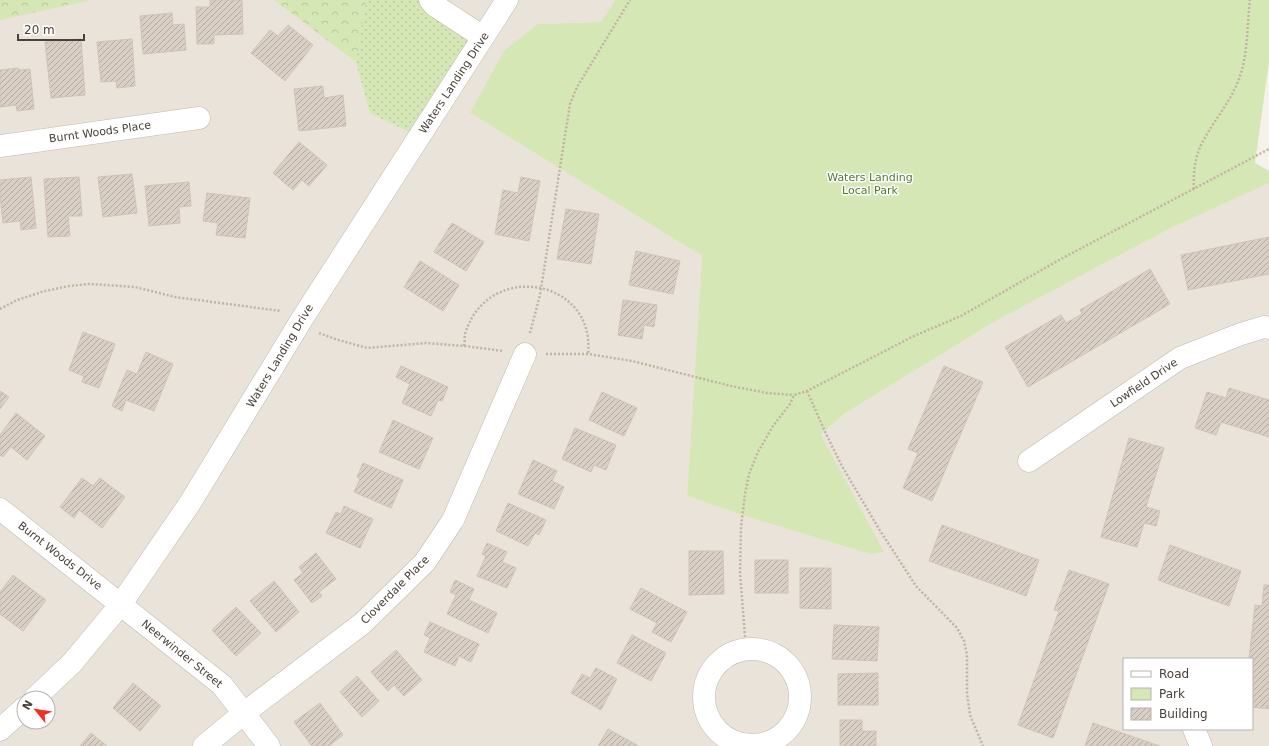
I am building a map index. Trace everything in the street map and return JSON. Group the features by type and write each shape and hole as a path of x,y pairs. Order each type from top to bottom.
{"street":[{"path":"430,0 434,5 484,37"},
{"name":"Waters Landing Drive","path":"43,690 72,663 121,604 190,503 302,319 507,0"},
{"name":"Burnt Woods Place","path":"0,146 199,118"},
{"name":"Lowfield Drive","path":"1029,462 1180,358 1241,334 1264,327 1269,328"},
{"name":"Cloverdale Place","path":"204,746 244,713 362,623 425,562 453,520 525,354"},
{"name":"Burnt Woods Drive","path":"0,509 121,604"},
{"name":"Neerwinder Street","path":"121,604 222,685 269,746"},
{"path":"746,649 766,650 780,656 791,667 798,681 801,696 798,711 784,741 753,745 738,743 725,737 714,727 707,714 704,700 705,685 711,671 722,660 735,652 746,649"},
{"path":"0,730 16,715"},
{"path":"1194,730 1201,746"}],"path":[{"path":"525,354 541,287 570,104 577,87 630,0"},
{"path":"1194,189 1193,173 1200,148 1233,93 1240,76 1244,58 1250,0"},
{"path":"0,309 17,300 45,291 70,286 89,284 135,287 175,297 289,312 302,319 323,335 367,348 426,343 464,346 525,354 588,354 632,361 731,386 767,393 794,395 808,391 914,336 961,316 1059,260 1269,149"},
{"path":"464,346 466,331 476,310 489,298 500,292 526,286 541,287 554,292 575,308 582,318 587,332 589,345 588,354"},
{"path":"808,391 827,436 842,466 886,541 916,586 957,628 964,641 967,654 970,715 983,746"},
{"path":"746,649 740,573 741,527 745,494 749,474 758,452 773,426 790,404 794,395"}],"shaded area":[{"path":"0,0 615,0 601,22 538,24 470,113 702,256 687,496 748,517 870,554 844,479 821,436 844,414 994,322 1169,229 1269,183 1269,746 0,746"}],"green space":[{"path":"0,0 91,0 0,20"},
{"path":"274,0 366,0 356,62"},
{"path":"366,0 430,0 483,37 420,137 370,113 356,62"},
{"name":"Waters Landing Local Park","path":"615,0 1269,0 1269,62 1255,163 1269,171 1269,183 1169,229 994,322 844,414 821,435 884,552 870,554 748,517 687,496 702,256 470,113 504,51 538,24 601,22"}],"building":[{"path":"210,0 242,0 243,34 214,35 214,44 197,44 196,7 210,7"},
{"path":"172,13 173,25 184,24 186,50 143,54 140,16"},
{"path":"288,25 313,45 285,81 251,53 270,30 278,36"},
{"path":"81,39 85,95 51,98 45,42"},
{"path":"132,39 135,86 117,88 116,81 101,82 97,42"},
{"path":"18,68 20,70 30,69 34,109 17,111 16,105 0,107 0,70"},
{"path":"323,86 324,98 343,95 346,126 299,131 294,89"},
{"path":"299,142 327,165 309,186 302,180 293,190 273,173"},
{"path":"132,174 137,213 103,217 98,177"},
{"path":"31,177 36,228 21,230 20,221 3,223 0,180"},
{"path":"79,177 82,216 68,216 70,236 48,237 44,179"},
{"path":"521,177 540,181 529,241 495,234 503,190 518,193"},
{"path":"189,182 191,206 179,207 180,223 149,226 145,186"},
{"path":"207,193 250,198 245,238 216,235 218,223 203,221"},
{"path":"566,209 599,214 591,264 557,259"},
{"path":"452,223 484,242 466,271 434,252"},
{"path":"1269,237 1269,274 1188,290 1181,255"},
{"path":"636,251 680,261 673,294 629,285"},
{"path":"420,261 459,285 443,311 404,287"},
{"path":"1150,269 1170,304 1028,387 1005,347 1061,315 1066,323 1082,314 1080,310"},
{"path":"623,300 657,305 654,327 644,325 642,339 618,335"},
{"path":"83,332 115,344 99,388 82,382 84,376 69,370"},
{"path":"146,352 173,364 154,411 126,400 122,411 112,406 127,370 137,374"},
{"path":"401,366 448,387 442,401 438,400 431,416 402,403 410,384 396,377"},
{"path":"944,366 983,382 932,501 903,488 918,453 908,449"},
{"path":"1229,388 1269,400 1269,437 1221,422 1216,435 1195,428 1207,392 1226,398"},
{"path":"0,391 9,397 0,409"},
{"path":"602,392 637,408 624,436 589,420"},
{"path":"16,413 45,436 27,460 11,447 3,457 0,455 0,435"},
{"path":"393,420 433,438 419,469 379,452"},
{"path":"575,428 616,445 606,470 594,465 591,472 562,459"},
{"path":"1129,438 1164,448 1146,507 1160,511 1156,526 1144,523 1137,547 1101,537"},
{"path":"533,460 557,471 552,481 564,487 554,509 518,494"},
{"path":"363,463 403,480 391,508 354,492 360,479 357,477"},
{"path":"82,478 93,486 100,478 125,497 102,528 79,510 74,518 60,507"},
{"path":"508,503 546,520 539,535 535,533 528,546 496,531"},
{"path":"344,506 373,519 360,548 326,533 336,512 341,514"},
{"path":"942,525 1039,560 1026,596 929,561"},
{"path":"487,543 507,552 502,562 516,568 507,588 477,576 486,556 482,554"},
{"path":"1170,545 1241,571 1229,606 1158,580"},
{"path":"689,551 723,551 724,594 689,595"},
{"path":"316,553 336,579 319,592 322,596 312,603 294,580 303,573 299,567"},
{"path":"755,560 788,560 788,593 755,593"},
{"path":"800,568 831,568 831,609 800,608"},
{"path":"1069,570 1109,584 1053,738 1018,725 1059,611 1054,610"},
{"path":"13,575 46,600 23,631 0,614 0,592"},
{"path":"455,580 474,589 469,600 497,613 488,633 447,614 456,595 450,592"},
{"path":"274,581 299,612 276,632 250,601"},
{"path":"1264,585 1269,585 1269,709 1253,707 1253,658 1249,658 1255,605 1262,606"},
{"path":"641,588 687,612 671,642 652,632 657,623 630,609"},
{"path":"236,607 261,633 236,656 212,630"},
{"path":"430,622 479,644 471,662 459,656 455,666 424,652 430,638 424,635"},
{"path":"834,625 879,627 877,661 832,659"},
{"path":"632,635 666,653 651,681 617,663"},
{"path":"396,650 422,680 404,696 394,685 388,691 371,672"},
{"path":"596,668 617,679 601,710 571,693 582,674 590,678"},
{"path":"878,673 878,705 838,705 838,674"},
{"path":"357,676 379,701 362,717 340,692"},
{"path":"133,683 161,706 140,731 113,708"},
{"path":"320,703 343,735 329,746 312,746 294,722"},
{"path":"840,720 862,720 862,731 876,731 876,746 840,746"},
{"path":"1093,723 1160,746 1085,746"},
{"path":"608,729 637,745 637,746 598,746"},
{"path":"91,733 107,746 80,746"}]}
